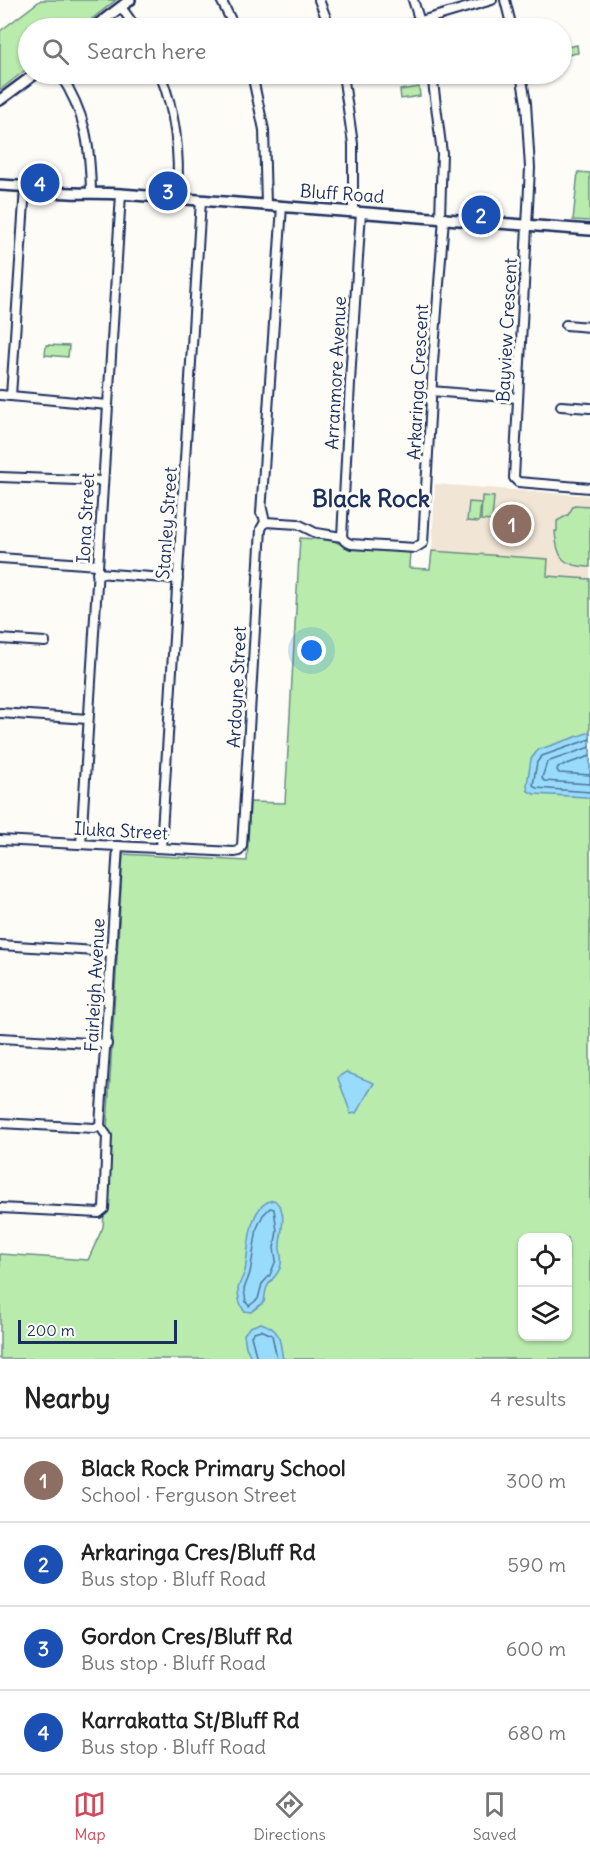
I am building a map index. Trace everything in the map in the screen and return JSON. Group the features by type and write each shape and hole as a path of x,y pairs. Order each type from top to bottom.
{"main road":[{"path":"106,18 130,0"},
{"path":"0,100 22,84"},
{"name":"Bluff Road","path":"0,185 61,192 177,198 590,230"}],"street":[{"path":"221,0 230,18"},
{"path":"319,0 326,18"},
{"path":"413,0 419,18"},
{"path":"441,18 492,0"},
{"path":"505,0 510,18"},
{"path":"121,7 128,18"},
{"path":"66,84 74,96 85,125 90,152 91,192"},
{"path":"163,84 171,107 176,137 177,198"},
{"path":"254,84 264,130 266,205"},
{"name":"Arranmore Avenue","path":"342,534 357,212 353,144 344,84"},
{"name":"Arkaringa Crescent","path":"342,534 345,541 351,544 415,548 421,546 424,540 442,218 442,153 433,84"},
{"name":"Bayview Crescent","path":"522,84 529,144 528,225 514,480 590,488"},
{"path":"11,396 28,187"},
{"name":"Iona Street","path":"81,844 121,194"},
{"name":"Stanley Street","path":"161,848 201,200"},
{"name":"Ardoyne Street","path":"239,850 242,846 264,523 260,516 282,206"},
{"path":"566,325 590,327"},
{"path":"431,391 518,398"},
{"path":"0,395 108,405"},
{"path":"561,406 590,408"},
{"path":"0,477 103,481"},
{"path":"264,523 298,524 316,533 342,534"},
{"path":"0,558 178,579"},
{"path":"0,639 45,642"},
{"path":"0,713 88,718"},
{"name":"Iluka Street","path":"0,840 234,852 239,850"},
{"name":"Fairleigh Avenue","path":"0,1208 99,1213 104,1209 108,1136 100,1126 118,846"},
{"path":"0,945 112,952"},
{"path":"0,1038 106,1044"},
{"path":"0,1123 94,1128 100,1126"}],"shaded area":[{"path":"435,484 590,496 590,579 547,576 548,559 432,551"}],"green space":[{"path":"41,0 116,0 93,18 18,18 18,76 0,90 0,31"},
{"path":"577,45 578,53 572,54 572,46"},
{"path":"419,87 420,96 401,99 400,90"},
{"path":"578,172 590,173 590,221 573,220"},
{"path":"46,345 69,346 68,357 45,355"},
{"path":"482,496 494,497 492,521 481,520"},
{"path":"469,502 481,503 479,522 467,521"},
{"path":"574,505 590,506 590,567 567,562 557,548 555,531 557,531 557,521 568,515"},
{"path":"300,538 333,540 345,547 410,550 409,568 430,569 432,551 548,559 547,576 590,579 590,1359 0,1359 0,1254 88,1260 103,1227 110,1134 107,1129 123,854 247,861 250,802 285,803"}],"water":[{"path":"590,732 590,799 534,794 528,791 531,759 538,750"},
{"path":"346,1072 374,1083 356,1113 351,1114 338,1077"},
{"path":"274,1200 282,1210 283,1216 280,1243 281,1265 267,1287 264,1302 251,1312 244,1311 238,1289 245,1271 251,1230 259,1210 265,1203"},
{"path":"261,1323 276,1332 283,1359 252,1359 246,1347 244,1334 250,1327"}],"place":[{"name":"Karrakatta St/Bluff Rd","path":"40,183"},
{"name":"Gordon Cres/Bluff Rd","path":"168,191"},
{"name":"Arkaringa Cres/Bluff Rd","path":"481,215"},
{"name":"Black Rock Primary School","path":"512,524"}],"district":[{"name":"Black Rock","path":"371,499"}]}
